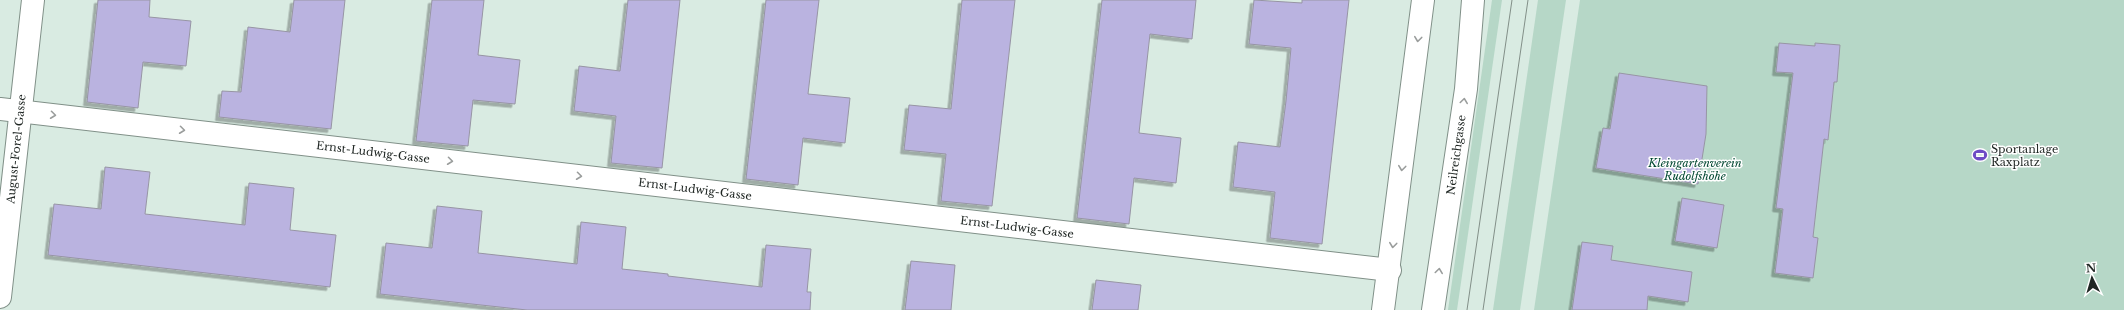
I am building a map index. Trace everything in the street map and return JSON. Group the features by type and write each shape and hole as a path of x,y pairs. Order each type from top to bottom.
{"street":[{"name":"August-Forel-Gasse","path":"0,297 10,110 34,0"},
{"path":"1383,310 1390,270 1423,0"},
{"name":"Neilreichgasse","path":"1433,310 1466,89 1473,0"},
{"name":"Ernst-Ludwig-Gasse","path":"10,110 1390,270"}],"green space":[{"path":"1492,0 1502,0 1457,310 1448,310"},
{"path":"1538,0 1566,0 1520,310 1493,310"},
{"name":"Kleingartenverein Rudolfshöhe","path":"1580,0 2124,0 2124,310 1534,310"}],"building":[{"path":"98,0 150,0 149,17 191,21 186,66 143,62 138,108 87,102"},
{"path":"294,0 345,0 331,129 219,117 222,91 241,92 248,27 290,32"},
{"path":"432,0 484,0 478,55 520,60 515,104 473,100 468,146 416,141"},
{"path":"628,0 680,0 662,168 611,163 616,116 574,111 579,66 620,71"},
{"path":"766,0 819,0 808,94 850,98 845,143 803,138 798,185 746,179"},
{"path":"962,0 1015,0 992,206 941,201 946,154 904,150 909,105 951,109"},
{"path":"1102,0 1196,0 1192,39 1150,34 1139,133 1181,138 1176,183 1134,178 1129,224 1077,218"},
{"path":"1254,0 1302,3 1302,0 1349,0 1322,244 1270,238 1275,192 1233,187 1238,142 1280,147 1286,101 1291,48 1249,44"},
{"path":"1779,43 1815,46 1815,43 1840,45 1837,82 1834,82 1828,140 1824,139 1813,237 1818,238 1813,278 1775,273 1783,209 1776,208 1793,73 1776,72"},
{"path":"1619,73 1707,86 1706,134 1698,184 1596,168 1603,128 1610,129"},
{"path":"105,167 150,172 145,214 245,225 249,183 294,188 290,230 336,235 330,287 48,255 54,204 101,209"},
{"path":"1682,198 1724,205 1717,248 1675,241"},
{"path":"437,206 482,211 478,253 577,264 581,222 626,227 622,269 762,287 766,245 811,249 807,292 811,292 810,310 527,310 380,294 386,243 432,248"},
{"path":"1582,242 1613,246 1611,260 1692,272 1688,302 1648,296 1647,310 1572,310"},
{"path":"911,261 955,265 951,310 905,310"},
{"path":"1096,280 1141,285 1138,310 1092,310"}],"tram line":[{"path":"1467,310 1512,0"},
{"path":"1483,310 1528,0"}],"place":[{"name":"Sportanlage Raxplatz","path":"1980,155"}]}
